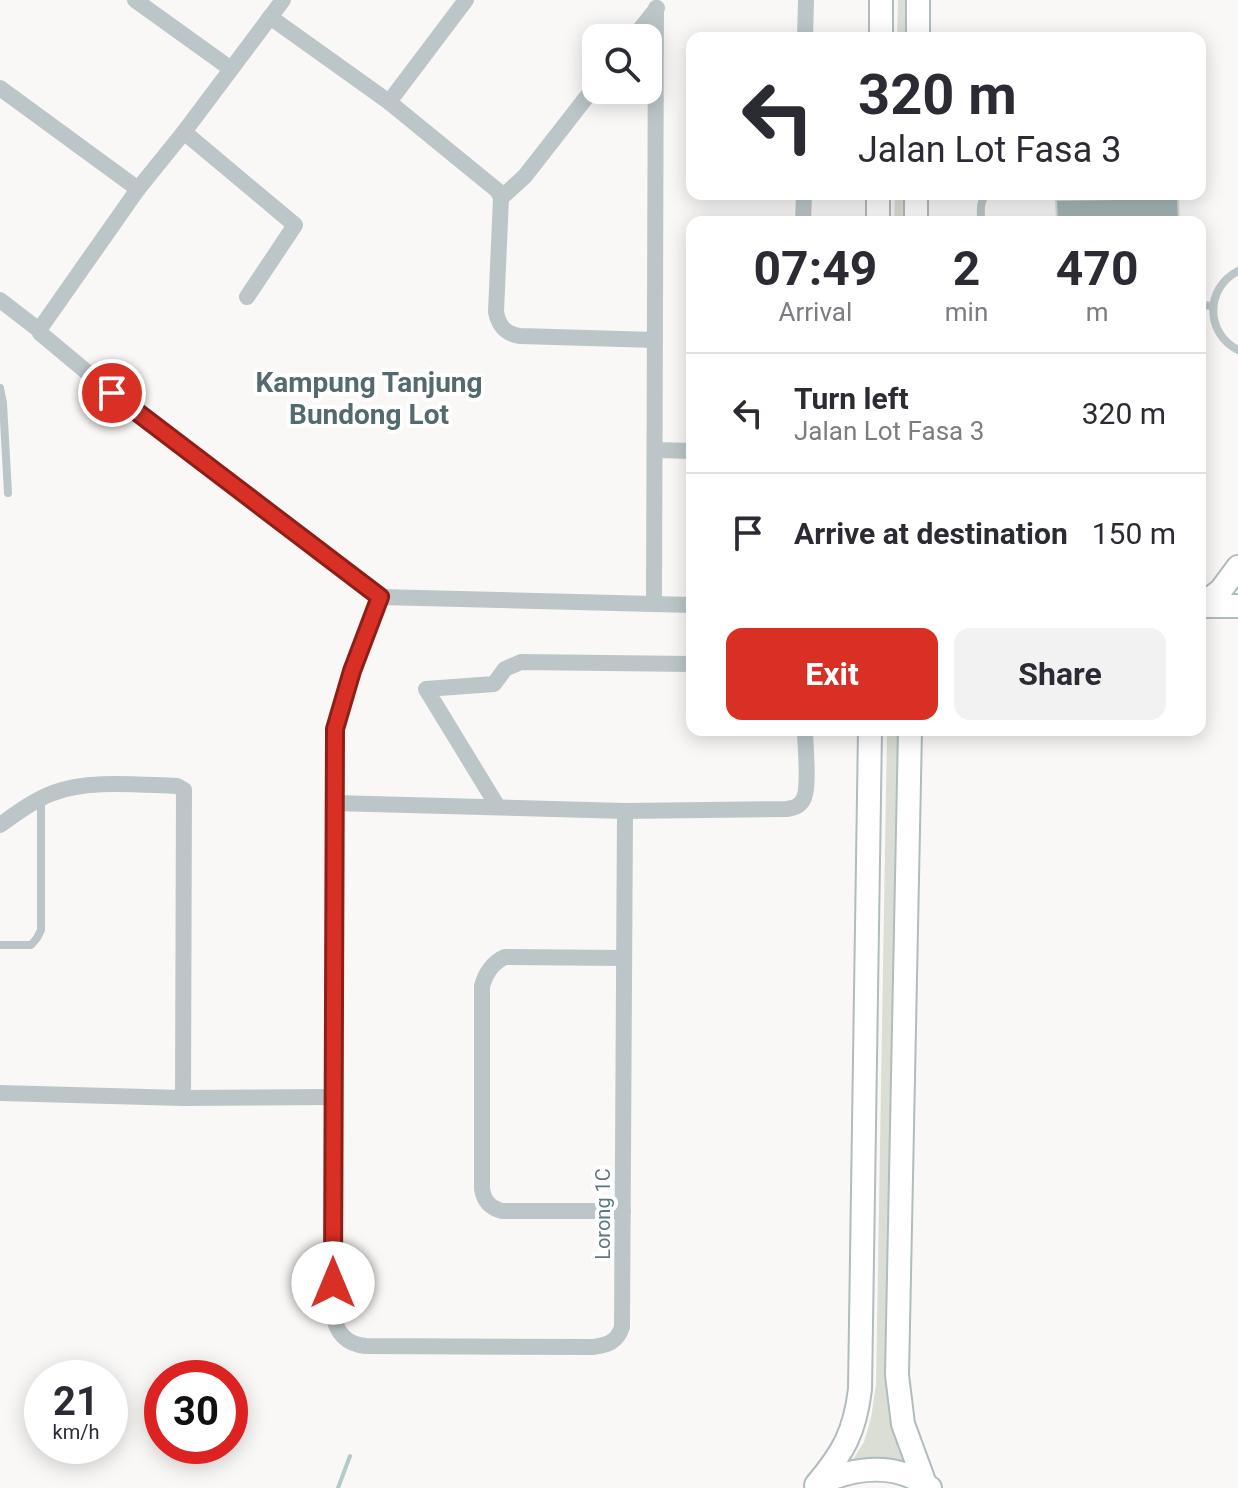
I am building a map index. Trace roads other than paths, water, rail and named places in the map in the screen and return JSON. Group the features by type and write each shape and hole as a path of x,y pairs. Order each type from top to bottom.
{"main road":[{"path":"881,0 881,32"},
{"path":"918,0 918,32"},
{"path":"1206,601 1221,590 1238,567"},
{"path":"1206,606 1238,606"},
{"path":"814,1487 843,1450 854,1423 860,1389 870,736"},
{"path":"910,736 897,1375 903,1424 928,1486"},
{"path":"814,1487 842,1473 870,1469 898,1473 928,1486"}],"street":[{"path":"135,0 231,69"},
{"path":"39,330 138,189 283,0"},
{"path":"389,102 466,0"},
{"path":"805,32 806,0"},
{"path":"644,24 659,4"},
{"path":"654,603 659,4"},
{"path":"270,17 389,102 498,191 501,198 496,312 504,330 520,336 655,340"},
{"path":"0,88 138,189"},
{"path":"501,198 525,176 582,103"},
{"path":"184,132 295,225 247,297"},
{"path":"0,300 112,393 380,597 686,605"},
{"path":"655,450 686,451"},
{"path":"0,1093 183,1098 332,1097 335,729 352,671 380,597"},
{"path":"498,807 426,689 494,684 505,669 521,662 686,664"},
{"path":"334,803 625,811 794,808 804,798 806,787 805,736"},
{"path":"0,825 55,791 86,785 177,786 184,790 183,1098"},
{"name":"Lorong 1C","path":"332,1097 333,1313 336,1327 343,1338 366,1346 593,1347 612,1343 622,1327 625,811"},
{"path":"623,1211 502,1211 485,1201 482,1189 482,986 490,968 505,957 624,958"}],"lane":[{"path":"1238,271 1224,280 1212,313 1223,339 1238,350"},
{"path":"1206,305 1213,306"},
{"path":"0,388 8,493"},
{"path":"0,945 31,945 41,930 41,798"}],"waterway":[{"path":"338,1488 350,1456"}],"district":[{"name":"Kampung Tanjung Bundong Lot","path":"369,398"}]}
